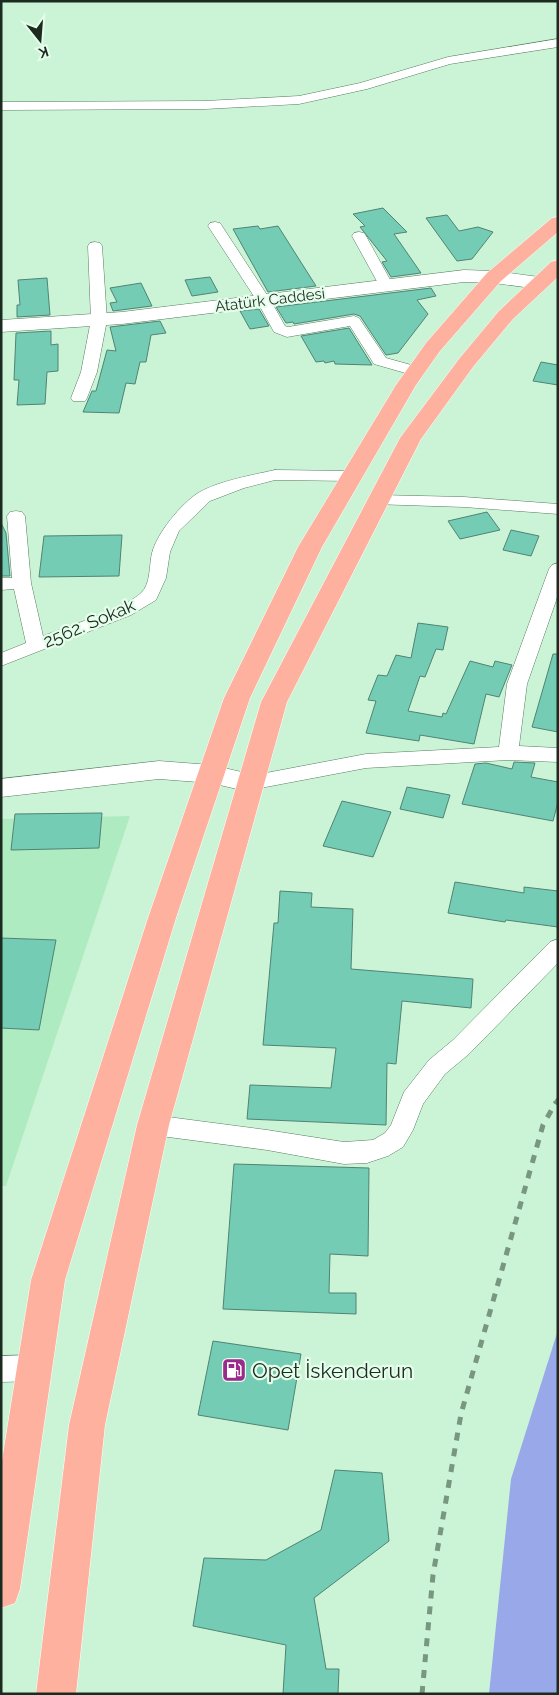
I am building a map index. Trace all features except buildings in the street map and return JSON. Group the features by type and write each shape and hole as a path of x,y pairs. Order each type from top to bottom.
{"highway":[{"path":"1,1589 48,1280 162,918 237,698 310,547 416,371 433,347 494,277 558,222"},
{"path":"56,1694 87,1425 153,1125 274,702 411,438 466,363 506,316 548,274"}],"street":[{"path":"1,106 205,105 299,100 363,86 448,61 558,43"},
{"path":"215,226 280,329 287,332 354,321 380,361 416,371"},
{"path":"359,236 386,285"},
{"path":"79,398 89,372 99,320 95,246"},
{"name":"Atatürk Caddesi","path":"1,326 99,320 464,276 494,277 548,274"},
{"name":"2562. Sokak","path":"1,660 124,611 150,596 157,578 161,552 171,529 204,497 238,484 275,475 352,476"},
{"path":"379,500 464,502 558,508"},
{"path":"16,516 22,584 36,646"},
{"path":"508,753 517,684 558,569"},
{"path":"1,584 22,584"},
{"path":"1,788 159,770 211,774 250,783 366,761 508,753 558,755"},
{"path":"153,1125 267,1140 344,1153 367,1152 379,1149 394,1140 398,1135 413,1099 437,1067 461,1047 558,948"},
{"path":"1,1369 35,1368"}],"green space":[{"path":"130,816 6,1186 1,1186 1,819"}],"water":[{"path":"558,1330 558,1694 489,1694 511,1479"}],"railway":[{"path":"555,1104 558,1099"},
{"path":"422,1694 433,1575 461,1414 543,1125 556,1102"}],"place":[{"name":"Opet İskenderun","path":"234,1370"}]}
